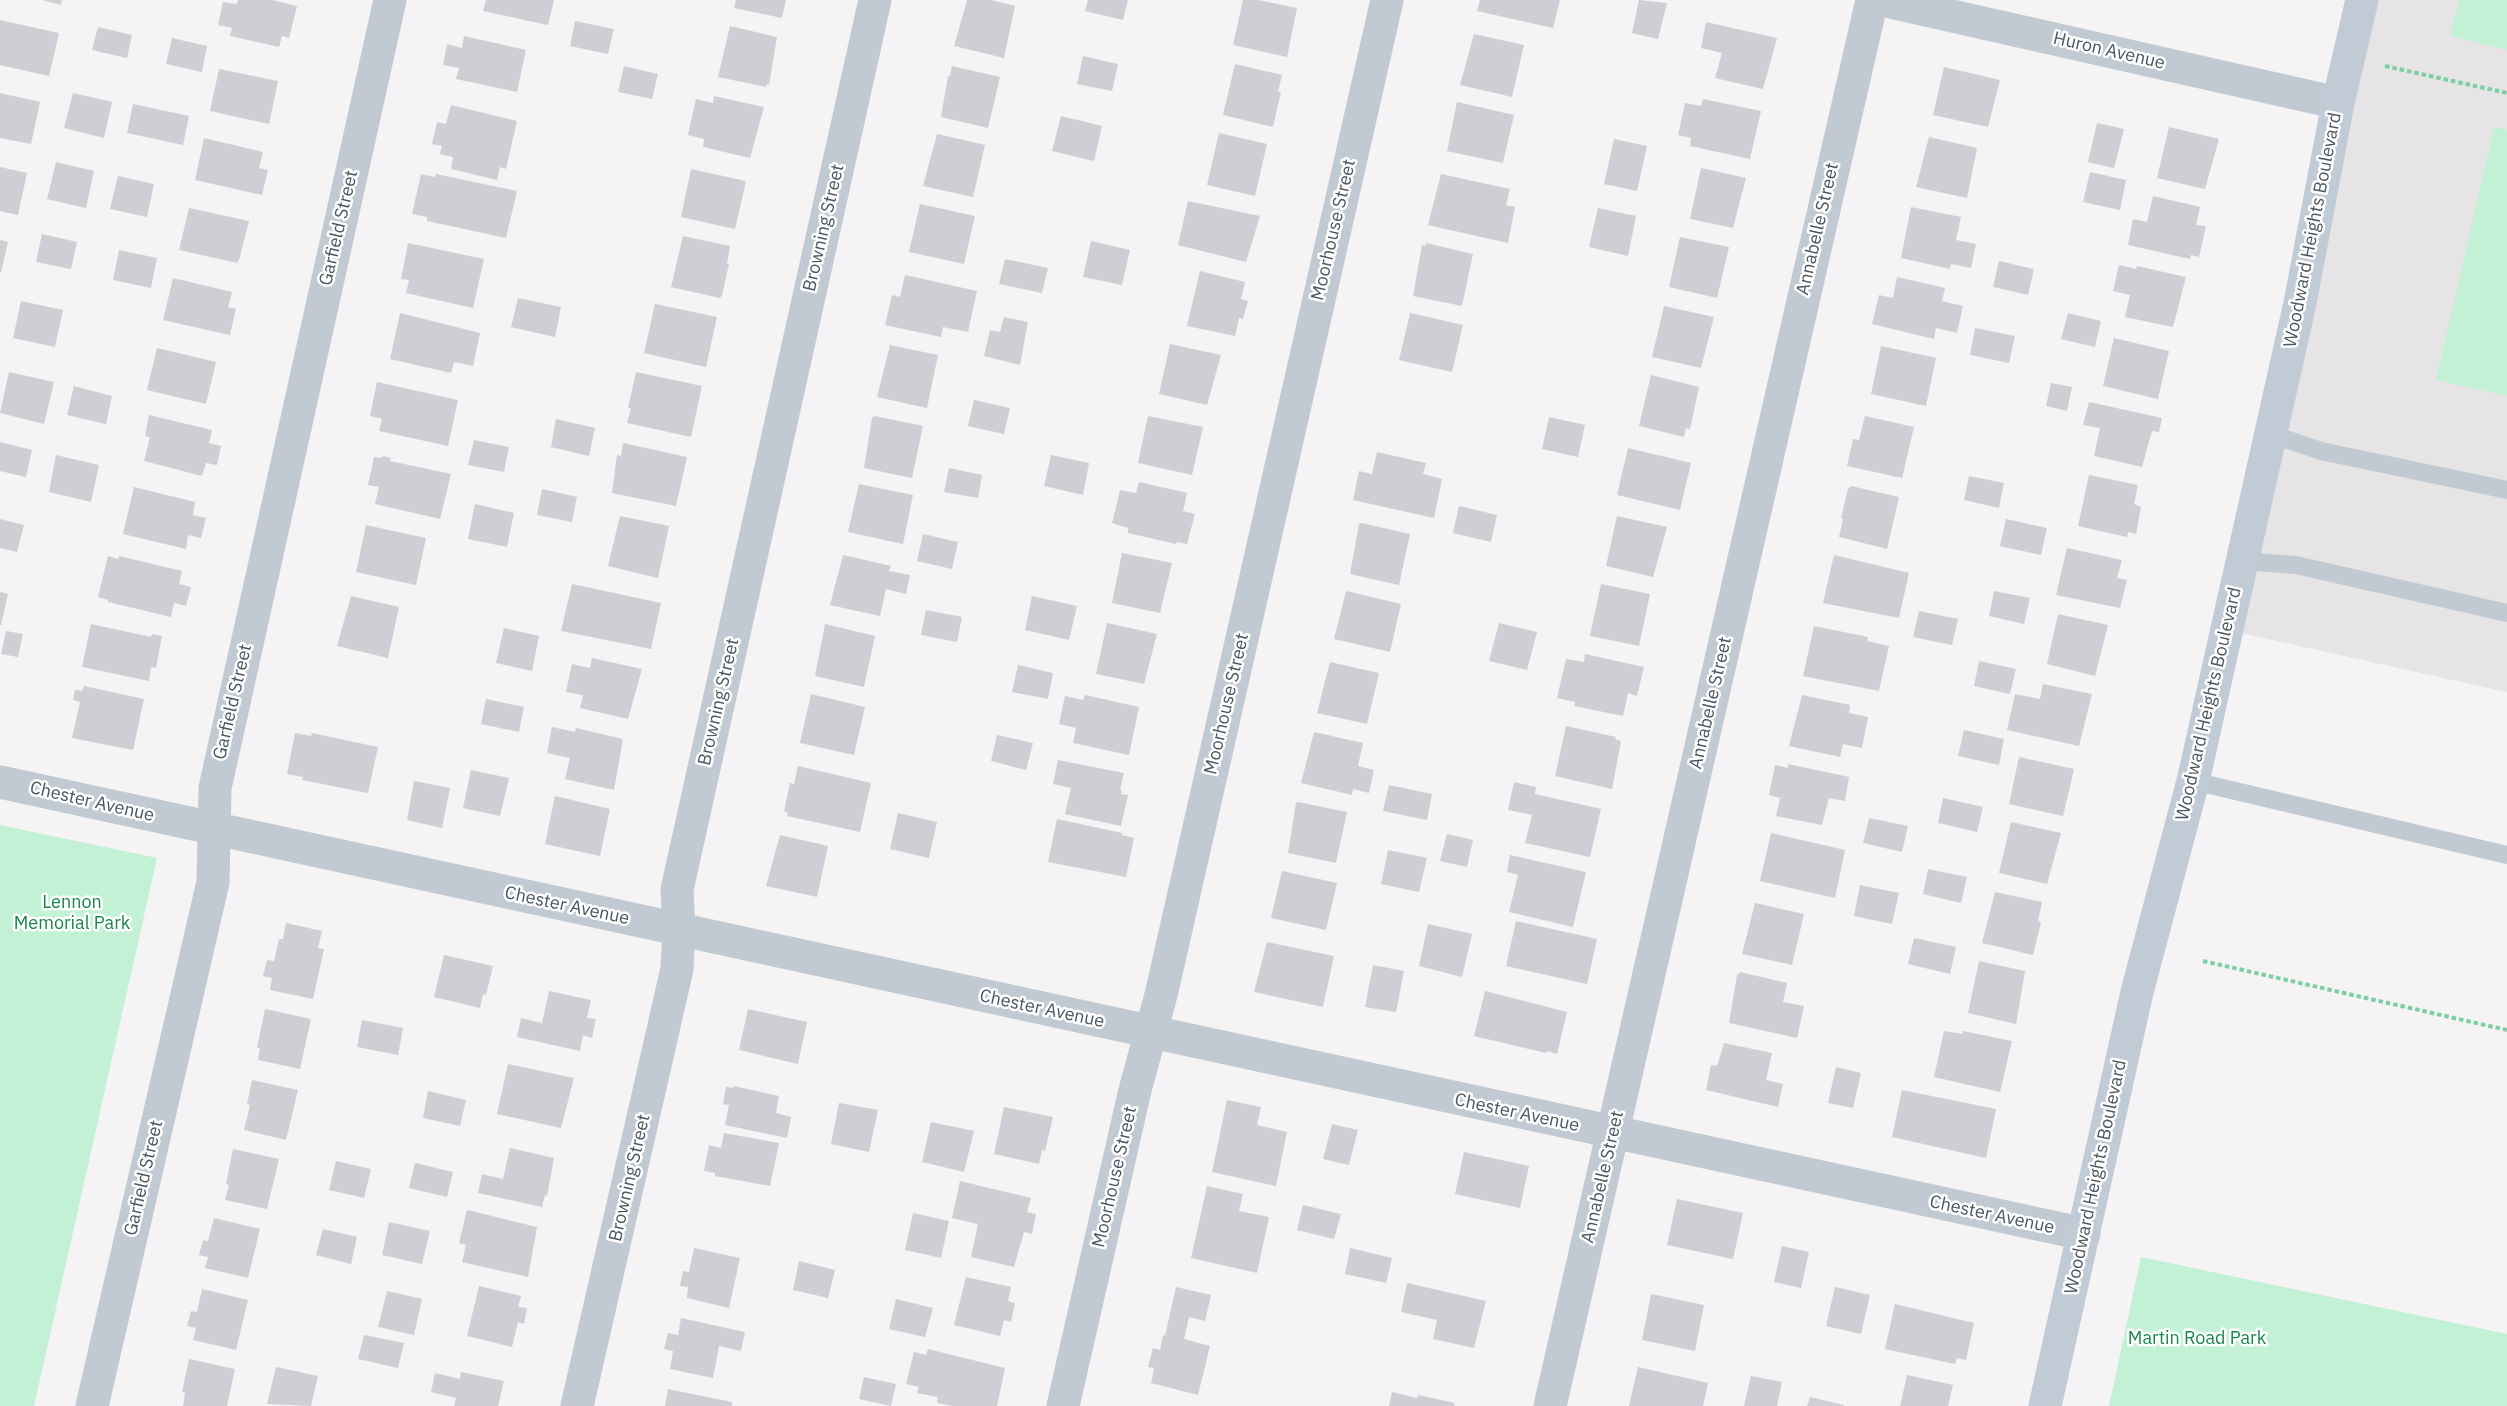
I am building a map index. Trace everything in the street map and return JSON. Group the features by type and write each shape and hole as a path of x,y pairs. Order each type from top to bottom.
{"street":[{"name":"Garfield Street","path":"92,1406 213,882 214,788 390,0"},
{"name":"Browning Street","path":"577,1406 675,982 680,930 677,890 875,0"},
{"name":"Moorhouse Street","path":"1063,1406 1150,1033 1161,995 1387,0"},
{"name":"Annabelle Street","path":"1550,1406 1872,0"},
{"name":"Huron Avenue","path":"1881,0 2338,103"},
{"name":"Woodward Heights Boulevard","path":"2045,1406 2137,992 2193,781 2300,303 2338,103 2362,0"},
{"name":"Chester Avenue","path":"0,782 1613,1134 2084,1234"}],"lane":[{"path":"2271,434 2321,451 2507,490"},
{"path":"2242,561 2296,565 2507,613"},
{"path":"2193,781 2507,855"}],"path":[{"path":"2378,64 2507,93"},
{"path":"2203,961 2507,1030"}],"shaded area":[{"path":"2378,0 2507,0 2507,692 2232,631"}],"green space":[{"path":"2459,0 2507,0 2507,50 2450,36"},
{"path":"2494,127 2507,130 2507,396 2436,380"},
{"name":"Lennon Memorial Park","path":"0,825 157,858 34,1406 0,1406"},
{"name":"Martin Road Park","path":"2141,1257 2507,1334 2507,1406 2109,1406"}],"building":[{"path":"42,0 62,0 61,5"},
{"path":"238,0 272,0 297,6 289,38 282,36 279,47 230,36 232,28 218,25 223,2 237,4"},
{"path":"486,0 554,0 548,25 483,11"},
{"path":"736,0 786,0 782,18 734,8"},
{"path":"967,0 991,0 1015,6 1004,58 954,46"},
{"path":"1088,0 1128,0 1123,20 1085,11"},
{"path":"1243,0 1258,0 1297,8 1287,57 1233,45"},
{"path":"1480,0 1560,0 1553,28 1477,11"},
{"path":"1639,0 1667,3 1658,39 1632,33"},
{"path":"0,20 59,33 49,76 0,65"},
{"path":"575,21 614,29 608,54 570,46"},
{"path":"1706,22 1777,38 1763,89 1715,78 1722,53 1701,48"},
{"path":"730,26 777,37 769,85 767,84 766,87 718,77"},
{"path":"98,27 132,35 127,58 92,50"},
{"path":"1474,34 1524,45 1512,97 1460,85"},
{"path":"464,36 526,50 517,92 456,79 459,68 443,65 447,44 462,48"},
{"path":"172,38 207,46 202,72 166,64"},
{"path":"1083,56 1118,64 1112,91 1077,84"},
{"path":"1235,64 1282,75 1278,92 1281,92 1273,127 1223,115"},
{"path":"624,66 658,74 652,99 618,92"},
{"path":"952,66 1000,77 988,128 941,117 948,76 950,76"},
{"path":"1944,67 2000,80 1988,127 1933,115"},
{"path":"219,69 278,81 269,124 210,111"},
{"path":"0,93 40,102 31,144 0,138"},
{"path":"73,93 112,102 104,138 64,128"},
{"path":"714,96 764,107 750,158 703,147 704,139 688,135 696,99 713,103"},
{"path":"1703,99 1761,111 1750,159 1690,146 1691,138 1678,135 1685,103 1701,106"},
{"path":"1457,102 1514,115 1503,163 1447,151"},
{"path":"133,104 189,116 183,145 127,133"},
{"path":"451,105 517,121 506,169 500,167 497,180 451,169 453,157 440,154 442,146 432,144 437,122 446,124"},
{"path":"1061,116 1102,126 1094,161 1052,151"},
{"path":"2097,123 2124,129 2114,168 2088,162"},
{"path":"2169,127 2219,139 2205,189 2157,178"},
{"path":"1219,133 1267,144 1255,196 1207,185"},
{"path":"937,134 985,145 973,197 923,186"},
{"path":"1929,137 1977,148 1967,198 1916,187"},
{"path":"204,138 263,152 259,168 268,170 262,195 195,180"},
{"path":"1614,139 1647,146 1637,191 1604,184"},
{"path":"56,162 94,171 86,208 47,199"},
{"path":"0,167 27,173 18,215 0,211"},
{"path":"1701,168 1746,178 1733,228 1690,219"},
{"path":"691,169 746,181 735,229 681,217"},
{"path":"2090,172 2126,180 2120,210 2083,202"},
{"path":"421,174 435,177 436,174 517,191 506,238 427,221 427,217 412,214"},
{"path":"1441,174 1510,189 1506,205 1515,207 1508,243 1428,225"},
{"path":"118,176 154,184 147,217 110,209"},
{"path":"2153,196 2200,207 2196,225 2206,226 2199,257 2191,255 2190,259 2128,245 2133,219 2147,222"},
{"path":"1188,201 1260,216 1246,262 1178,245"},
{"path":"920,204 975,216 964,264 909,252"},
{"path":"1911,207 1961,217 1956,240 1976,244 1971,268 1951,264 1950,269 1901,258"},
{"path":"189,208 249,221 237,263 179,250"},
{"path":"1598,208 1636,216 1628,256 1589,247"},
{"path":"42,234 77,242 71,269 36,262"},
{"path":"683,236 730,246 727,264 729,264 720,298 671,287"},
{"path":"1680,237 1729,247 1717,298 1669,287"},
{"path":"0,240 8,242 1,272 0,272"},
{"path":"1091,241 1130,250 1122,285 1083,277"},
{"path":"408,243 484,259 473,308 406,293 409,280 401,279"},
{"path":"1426,243 1473,254 1462,306 1413,296 1422,245 1425,246"},
{"path":"119,250 157,258 151,288 113,280"},
{"path":"1005,259 1048,268 1042,293 999,284"},
{"path":"1999,261 2034,269 2028,295 1993,287"},
{"path":"2119,265 2136,269 2137,266 2186,277 2173,327 2125,317 2130,295 2113,291"},
{"path":"1200,271 1245,282 1241,299 1248,301 1243,319 1239,318 1235,336 1187,326"},
{"path":"905,275 977,291 968,332 943,327 941,337 885,325 892,295 900,297"},
{"path":"1897,277 1945,288 1942,301 1963,306 1957,333 1936,328 1934,339 1872,324 1879,295 1893,298"},
{"path":"173,278 232,292 228,307 236,309 230,335 163,320"},
{"path":"518,298 561,307 555,337 511,327"},
{"path":"21,301 63,310 55,347 13,338"},
{"path":"655,304 717,317 706,367 644,353"},
{"path":"1664,306 1714,317 1701,368 1652,357"},
{"path":"400,313 480,333 473,366 454,362 451,373 390,359"},
{"path":"1410,313 1463,325 1452,372 1399,360"},
{"path":"2068,313 2101,321 2095,347 2061,339"},
{"path":"1004,317 1028,322 1020,365 984,356 990,330 1000,332"},
{"path":"1975,328 2015,336 2009,363 1970,355"},
{"path":"2114,338 2169,351 2158,399 2103,386"},
{"path":"1170,344 1221,355 1207,405 1159,394"},
{"path":"890,345 938,355 927,408 877,397"},
{"path":"1881,346 1936,358 1926,406 1871,394"},
{"path":"157,348 216,362 206,404 147,390"},
{"path":"9,372 54,382 44,424 0,413"},
{"path":"636,372 702,386 691,437 627,423"},
{"path":"1651,375 1699,387 1690,429 1686,428 1684,437 1639,426"},
{"path":"377,382 458,400 448,446 379,431 382,419 370,416"},
{"path":"2051,383 2072,387 2067,411 2046,406"},
{"path":"74,386 112,396 106,424 67,415"},
{"path":"974,400 1010,408 1004,434 968,426"},
{"path":"2089,402 2162,418 2159,432 2152,431 2142,467 2094,456 2100,428 2083,425"},
{"path":"149,415 212,430 209,443 221,446 217,465 206,463 202,476 144,461 150,437 145,436"},
{"path":"875,416 923,426 912,478 864,468 872,418"},
{"path":"1148,416 1203,427 1192,475 1138,463"},
{"path":"1865,416 1914,427 1902,478 1847,466 1853,439 1859,440"},
{"path":"1549,417 1585,425 1578,457 1542,449"},
{"path":"556,419 595,428 589,456 551,447"},
{"path":"474,440 509,447 504,472 468,465"},
{"path":"0,442 32,450 26,477 0,471"},
{"path":"623,443 687,457 676,506 612,493 617,455 621,456"},
{"path":"1628,448 1691,463 1680,510 1617,495"},
{"path":"1377,452 1426,463 1423,474 1442,479 1434,518 1353,500 1359,471 1372,474"},
{"path":"56,455 99,465 91,502 49,492"},
{"path":"1051,455 1089,463 1083,495 1044,486"},
{"path":"383,456 391,458 390,461 451,474 440,519 375,504 379,487 368,485 374,457 382,458"},
{"path":"949,468 982,475 978,498 944,492"},
{"path":"2089,475 2138,485 2134,504 2141,507 2136,534 2128,532 2127,537 2078,526"},
{"path":"1969,476 2004,483 1999,508 1964,500"},
{"path":"1139,482 1187,493 1183,511 1195,514 1187,544 1177,542 1176,544 1128,533 1128,528 1112,523 1120,490 1136,493"},
{"path":"859,484 913,495 903,544 848,532"},
{"path":"1851,486 1899,497 1887,549 1839,537 1843,519 1841,518 1848,489"},
{"path":"134,487 195,502 193,515 206,518 201,538 188,535 186,549 123,534"},
{"path":"542,489 577,497 572,522 537,515"},
{"path":"475,504 514,513 507,547 468,539"},
{"path":"1459,506 1497,515 1491,542 1453,533"},
{"path":"620,516 669,526 658,578 608,566"},
{"path":"1617,516 1667,527 1653,577 1606,566"},
{"path":"0,519 24,525 17,552 0,548"},
{"path":"2006,519 2047,528 2041,555 2000,546"},
{"path":"1361,523 1410,534 1399,585 1350,574"},
{"path":"366,525 426,538 416,585 356,572"},
{"path":"923,534 958,542 952,569 917,561"},
{"path":"2067,548 2122,560 2117,578 2127,580 2120,608 2056,595"},
{"path":"1122,553 1172,563 1160,613 1112,603"},
{"path":"843,555 891,566 889,571 910,575 906,594 886,589 880,616 830,605"},
{"path":"1834,555 1909,573 1899,618 1823,603"},
{"path":"108,556 118,559 119,556 182,571 179,584 191,587 186,606 174,603 171,617 108,602 98,597"},
{"path":"572,584 661,603 651,649 561,631"},
{"path":"1601,584 1650,594 1639,646 1590,636"},
{"path":"1346,591 1401,604 1390,652 1334,639"},
{"path":"1994,591 2030,598 2024,624 1989,616"},
{"path":"0,592 8,594 1,625 0,625"},
{"path":"351,596 399,607 388,658 337,646"},
{"path":"1032,596 1077,606 1069,640 1025,630"},
{"path":"926,610 962,617 957,642 921,635"},
{"path":"1919,611 1958,619 1952,645 1913,637"},
{"path":"2058,614 2108,625 2095,676 2047,664"},
{"path":"1107,623 1157,634 1144,684 1096,674"},
{"path":"1499,623 1537,632 1527,670 1489,661"},
{"path":"91,624 151,637 152,634 162,636 156,668 151,667 149,681 82,667"},
{"path":"825,624 875,636 864,687 815,676"},
{"path":"1814,626 1868,637 1867,641 1889,646 1879,691 1803,676"},
{"path":"504,628 539,636 532,671 496,663"},
{"path":"6,631 23,634 18,657 1,654"},
{"path":"1585,654 1644,667 1637,696 1628,693 1623,716 1574,706 1575,702 1557,698 1566,659 1584,662"},
{"path":"592,658 642,669 628,719 580,708 583,695 566,692 572,664 590,668"},
{"path":"1979,661 2016,669 2010,694 1974,686"},
{"path":"1330,662 1379,673 1367,724 1317,713"},
{"path":"1018,665 1053,673 1048,699 1012,692"},
{"path":"2043,684 2092,694 2079,746 2007,730 2015,694 2040,699"},
{"path":"84,686 144,699 133,750 72,738 80,702 73,700 75,690 82,691"},
{"path":"811,694 865,707 854,755 800,743"},
{"path":"1085,695 1139,707 1129,755 1073,743 1076,728 1059,724 1065,696 1083,700"},
{"path":"1802,695 1850,705 1849,713 1868,717 1862,748 1843,744 1840,757 1789,746"},
{"path":"486,699 524,707 519,732 481,724"},
{"path":"1566,726 1616,737 1615,739 1621,741 1612,789 1555,776"},
{"path":"552,727 575,732 576,728 623,739 614,790 565,779 570,758 547,753"},
{"path":"1964,730 2004,739 1999,765 1958,756"},
{"path":"1314,732 1363,743 1358,766 1374,770 1369,793 1353,789 1352,795 1301,783"},
{"path":"295,733 311,736 312,733 378,747 368,793 302,780 303,777 287,774"},
{"path":"997,735 1033,743 1026,770 991,761"},
{"path":"2019,757 2074,769 2063,816 2009,804"},
{"path":"1058,760 1124,773 1120,790 1122,790 1121,794 1128,795 1121,826 1065,814 1071,788 1053,784"},
{"path":"1788,764 1849,777 1845,801 1829,798 1822,825 1776,816 1780,798 1769,795 1775,765 1788,768"},
{"path":"798,766 871,783 860,832 787,816 788,813 784,811 790,783 794,784"},
{"path":"471,770 509,778 500,816 463,808"},
{"path":"414,781 450,788 442,828 407,820"},
{"path":"1514,782 1536,787 1535,794 1601,809 1590,857 1525,843 1532,815 1508,810"},
{"path":"1389,785 1432,794 1427,820 1383,811"},
{"path":"555,796 610,809 600,856 545,844"},
{"path":"1943,798 1983,807 1977,832 1938,823"},
{"path":"1298,802 1347,812 1336,863 1288,853"},
{"path":"898,813 937,822 929,858 890,849"},
{"path":"1869,818 1908,826 1902,852 1863,843"},
{"path":"1057,819 1122,833 1122,835 1134,838 1126,877 1048,862"},
{"path":"2011,822 2061,833 2047,884 1999,873"},
{"path":"1771,833 1845,850 1835,898 1760,881"},
{"path":"1447,834 1473,840 1467,867 1440,861"},
{"path":"780,835 828,846 817,897 766,886"},
{"path":"1388,850 1427,858 1419,892 1381,884"},
{"path":"1510,855 1586,872 1573,927 1509,912 1518,875 1507,872"},
{"path":"1928,869 1967,877 1961,903 1923,894"},
{"path":"1282,871 1337,883 1326,930 1271,918"},
{"path":"1860,885 1899,893 1892,924 1854,916"},
{"path":"1995,892 2042,902 2038,921 2041,922 2033,955 1982,943"},
{"path":"1755,903 1804,914 1792,965 1742,954"},
{"path":"1516,921 1597,939 1587,984 1506,966"},
{"path":"286,923 322,931 318,948 324,949 313,999 270,990 272,978 263,976 267,960 274,961 279,939 283,939"},
{"path":"1428,924 1472,934 1462,977 1419,966"},
{"path":"1914,938 1956,947 1950,974 1908,964"},
{"path":"1267,942 1334,956 1323,1007 1254,992"},
{"path":"444,955 493,966 486,995 483,994 480,1008 434,997"},
{"path":"1979,961 2025,971 2016,1024 1968,1013"},
{"path":"1373,965 1404,971 1396,1012 1365,1007"},
{"path":"1740,972 1787,983 1783,1002 1804,1006 1797,1038 1729,1023 1737,975"},
{"path":"549,991 591,1000 587,1018 596,1019 592,1038 583,1035 580,1051 517,1037 521,1018 542,1023"},
{"path":"1485,991 1567,1012 1557,1054 1474,1036"},
{"path":"265,1009 311,1019 300,1069 258,1060 260,1048 257,1048"},
{"path":"748,1009 807,1022 798,1064 739,1050"},
{"path":"362,1020 403,1028 398,1055 357,1047"},
{"path":"1944,1031 1963,1034 1963,1031 2012,1041 2000,1092 1934,1077"},
{"path":"1724,1043 1772,1053 1766,1080 1783,1084 1778,1107 1706,1090 1711,1065 1717,1066"},
{"path":"508,1064 574,1078 561,1128 497,1114"},
{"path":"1836,1067 1861,1073 1853,1108 1828,1103"},
{"path":"252,1080 298,1090 286,1140 244,1130 250,1105 247,1104"},
{"path":"734,1086 779,1096 776,1113 791,1117 787,1138 725,1125 729,1105 723,1104 726,1087 733,1088"},
{"path":"1902,1090 1996,1109 1986,1158 1892,1137"},
{"path":"428,1091 466,1100 460,1126 423,1118"},
{"path":"1227,1100 1261,1107 1257,1125 1287,1132 1276,1186 1212,1172"},
{"path":"839,1103 878,1110 869,1152 831,1144"},
{"path":"1004,1107 1053,1117 1045,1151 1042,1150 1039,1164 994,1154"},
{"path":"931,1122 974,1131 964,1172 922,1162"},
{"path":"1332,1124 1358,1130 1349,1165 1323,1159"},
{"path":"724,1133 779,1143 770,1186 715,1176 715,1173 704,1171 709,1145 721,1148"},
{"path":"510,1148 554,1158 547,1196 545,1195 542,1207 478,1193 482,1174 503,1179"},
{"path":"233,1149 279,1159 267,1209 225,1200"},
{"path":"1464,1152 1529,1166 1520,1208 1455,1194"},
{"path":"336,1161 371,1169 364,1198 329,1190"},
{"path":"415,1163 453,1172 447,1197 409,1188"},
{"path":"960,1181 1031,1198 1027,1212 1036,1214 1032,1234 1024,1232 1014,1267 971,1257 978,1224 952,1218"},
{"path":"1207,1186 1243,1194 1239,1211 1269,1217 1257,1273 1191,1258"},
{"path":"1677,1199 1743,1213 1733,1259 1667,1245"},
{"path":"1303,1205 1341,1214 1334,1239 1297,1230"},
{"path":"467,1210 537,1227 528,1277 462,1262 466,1245 459,1243"},
{"path":"913,1213 949,1221 941,1258 905,1250"},
{"path":"214,1218 260,1229 248,1278 205,1268 208,1257 199,1255 203,1240 208,1241"},
{"path":"389,1222 430,1231 422,1264 382,1255"},
{"path":"323,1229 357,1237 351,1264 316,1255"},
{"path":"1782,1246 1809,1252 1801,1288 1774,1282"},
{"path":"694,1248 740,1258 729,1308 687,1298 688,1287 680,1286 683,1271 689,1272"},
{"path":"1350,1248 1392,1258 1386,1283 1345,1274"},
{"path":"799,1261 835,1270 828,1298 793,1290"},
{"path":"966,1277 1011,1287 1008,1301 1015,1303 1011,1322 1004,1320 1000,1336 954,1325"},
{"path":"1407,1283 1486,1301 1474,1348 1433,1339 1437,1320 1401,1312"},
{"path":"479,1286 521,1296 518,1307 527,1308 524,1324 518,1322 512,1347 467,1336"},
{"path":"1176,1287 1211,1295 1205,1321 1189,1317 1184,1339 1210,1346 1198,1395 1151,1383 1154,1368 1148,1367 1153,1348 1160,1350 1163,1335 1165,1336"},
{"path":"1835,1287 1870,1295 1861,1334 1826,1326"},
{"path":"202,1289 248,1300 236,1350 193,1340 196,1328 187,1326 191,1311 197,1312"},
{"path":"387,1291 422,1299 414,1335 378,1327"},
{"path":"1651,1294 1704,1305 1695,1351 1642,1340"},
{"path":"896,1299 933,1308 925,1337 889,1329"},
{"path":"1895,1304 1974,1323 1966,1360 1957,1358 1955,1364 1885,1349"},
{"path":"681,1318 745,1332 741,1351 719,1346 713,1378 670,1369 673,1351 664,1349 668,1333 678,1335"},
{"path":"364,1335 404,1343 398,1368 358,1359"},
{"path":"928,1349 1005,1368 997,1406 952,1406 937,1403 938,1397 917,1393 919,1387 906,1384 914,1352 926,1355"},
{"path":"189,1359 235,1369 227,1406 183,1406 185,1393 182,1392"},
{"path":"276,1367 318,1376 311,1406 267,1404"},
{"path":"1638,1367 1708,1383 1703,1406 1629,1406"},
{"path":"461,1372 504,1381 498,1406 454,1406 456,1398 431,1392 435,1373 460,1379"},
{"path":"1907,1375 1953,1385 1948,1406 1900,1406"},
{"path":"1751,1376 1782,1382 1777,1406 1744,1406"},
{"path":"864,1377 896,1384 891,1406 859,1399"},
{"path":"668,1389 732,1402 732,1406 665,1406"},
{"path":"1392,1392 1455,1403 1454,1406 1389,1406"},
{"path":"1810,1397 1844,1405 1844,1406 1807,1406"}]}
